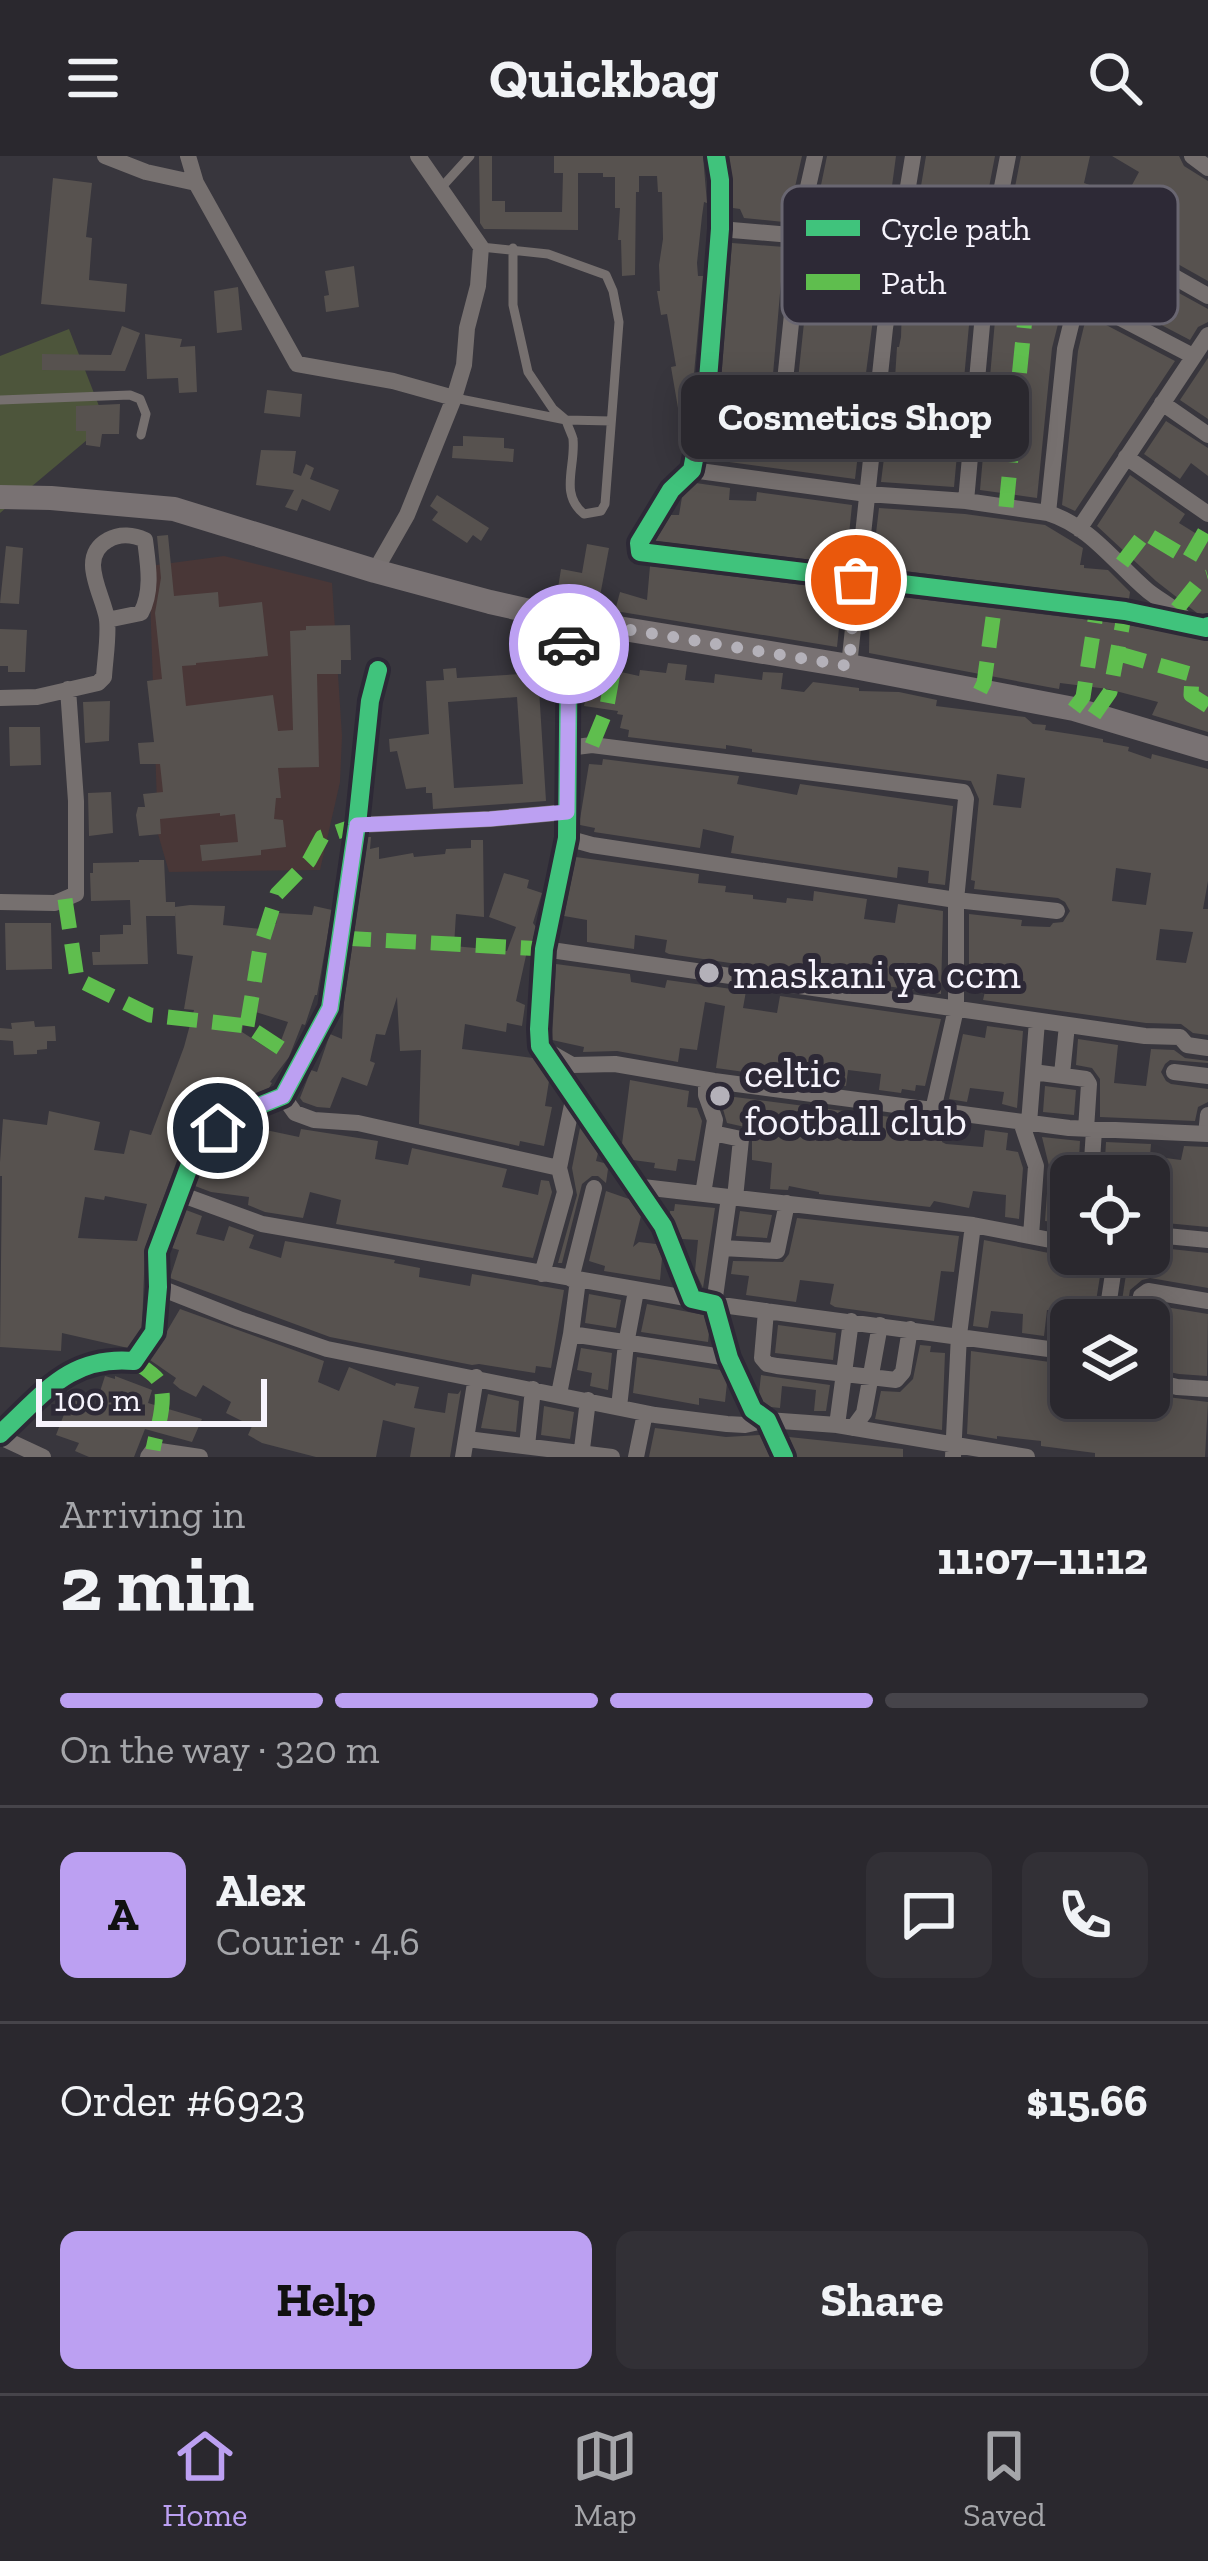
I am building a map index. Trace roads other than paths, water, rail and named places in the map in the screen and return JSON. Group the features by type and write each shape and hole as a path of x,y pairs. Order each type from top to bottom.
{"main road":[{"path":"0,497 174,509 375,571 569,620 1074,709 1208,749"}],"street":[{"path":"105,156 146,172 196,183"},
{"path":"188,156 196,183 297,364 393,381 454,398"},
{"path":"375,571 406,514 454,398 478,286 482,247 418,156"},
{"path":"716,156 720,230 707,392 692,470 671,490 639,543 640,552 1208,626"},
{"path":"720,180 727,156"},
{"path":"808,186 815,156"},
{"path":"908,186 913,156"},
{"path":"1002,186 1008,156"},
{"path":"1192,156 1208,168"},
{"path":"720,230 782,235"},
{"path":"1178,279 1208,296"},
{"path":"783,400 791,324"},
{"path":"849,666 887,324"},
{"path":"966,502 982,324"},
{"path":"1048,514 1064,349 1071,324"},
{"path":"1132,324 1193,356"},
{"path":"1079,529 1208,334"},
{"path":"707,392 876,410"},
{"path":"1162,403 1208,435"},
{"path":"1126,457 1208,514"},
{"path":"692,470 966,502 1071,520 1188,622"},
{"path":"0,698 37,697 98,683 104,677 107,620 94,583 95,554 106,541 142,537 147,549 145,605 141,613 107,620"},
{"path":"569,620 567,838 544,949 541,1046 663,1226 692,1299"},
{"path":"43,1457 0,1436 60,1377 112,1360 134,1361 154,1332 157,1252 198,1143 238,1114 283,1096 330,1008 378,670"},
{"path":"0,902 55,903 76,894 76,801 68,689"},
{"path":"568,748 592,746 963,792 956,1009 933,1110"},
{"path":"357,825 567,812"},
{"path":"567,838 956,900 1057,911"},
{"path":"544,949 1144,1036 1180,1037 1187,1045 1208,1048"},
{"path":"1030,1236 1036,1166 1025,1122 1037,1021"},
{"path":"1063,1074 1067,1025"},
{"path":"541,1046 572,1065 615,1064 1025,1122 1090,1129 1207,1128"},
{"path":"1033,1072 1082,1077 1089,1082 1091,1155"},
{"path":"1174,1072 1208,1076"},
{"path":"703,1194 715,1120 706,1080"},
{"path":"542,1274 565,1192 559,1168 574,1095"},
{"path":"283,1096 295,1113 314,1120 358,1124 559,1168"},
{"path":"713,1132 741,1139 714,1304 729,1358 753,1410 767,1420 784,1457"},
{"path":"634,1186 973,1225 1050,1240"},
{"path":"559,1394 571,1334 574,1280 594,1188"},
{"path":"177,1193 262,1224 574,1280 714,1304 1050,1349"},
{"path":"722,1248 777,1251 787,1203"},
{"path":"555,1222 584,1229"},
{"path":"953,1451 959,1335 973,1225"},
{"path":"1170,1236 1208,1240"},
{"path":"1109,1299 1114,1275"},
{"path":"158,1287 326,1349 645,1413 728,1424 767,1420 845,1427 953,1451 1016,1456"},
{"path":"619,1407 636,1291"},
{"path":"1110,1295 1141,1298 1154,1291 1208,1301"},
{"path":"766,1311 763,1362 892,1380 900,1378 910,1329"},
{"path":"845,1427 844,1373 851,1322"},
{"path":"845,1427 864,1413 880,1325"},
{"path":"571,1334 729,1358"},
{"path":"476,1377 465,1448 527,1446 612,1457"},
{"path":"1170,1385 1208,1389"},
{"path":"527,1446 533,1389"},
{"path":"582,1455 588,1400"},
{"path":"636,1457 645,1413"},
{"path":"148,1457 153,1450 190,1456"}],"lane":[{"path":"440,189 470,156"},
{"path":"482,247 513,248 548,254 606,275 613,291 620,322 605,504 592,514 574,506 568,480 573,438 566,420 528,372 513,304 513,248"},
{"path":"0,400 130,395 140,399 146,414 141,435"},
{"path":"454,398 566,420 611,421"}],"place":[{"name":"Cosmetics Shop","path":"856,580"},
{"name":"maskani ya ccm","path":"709,973"},
{"name":"celtic football club","path":"720,1096"}]}
